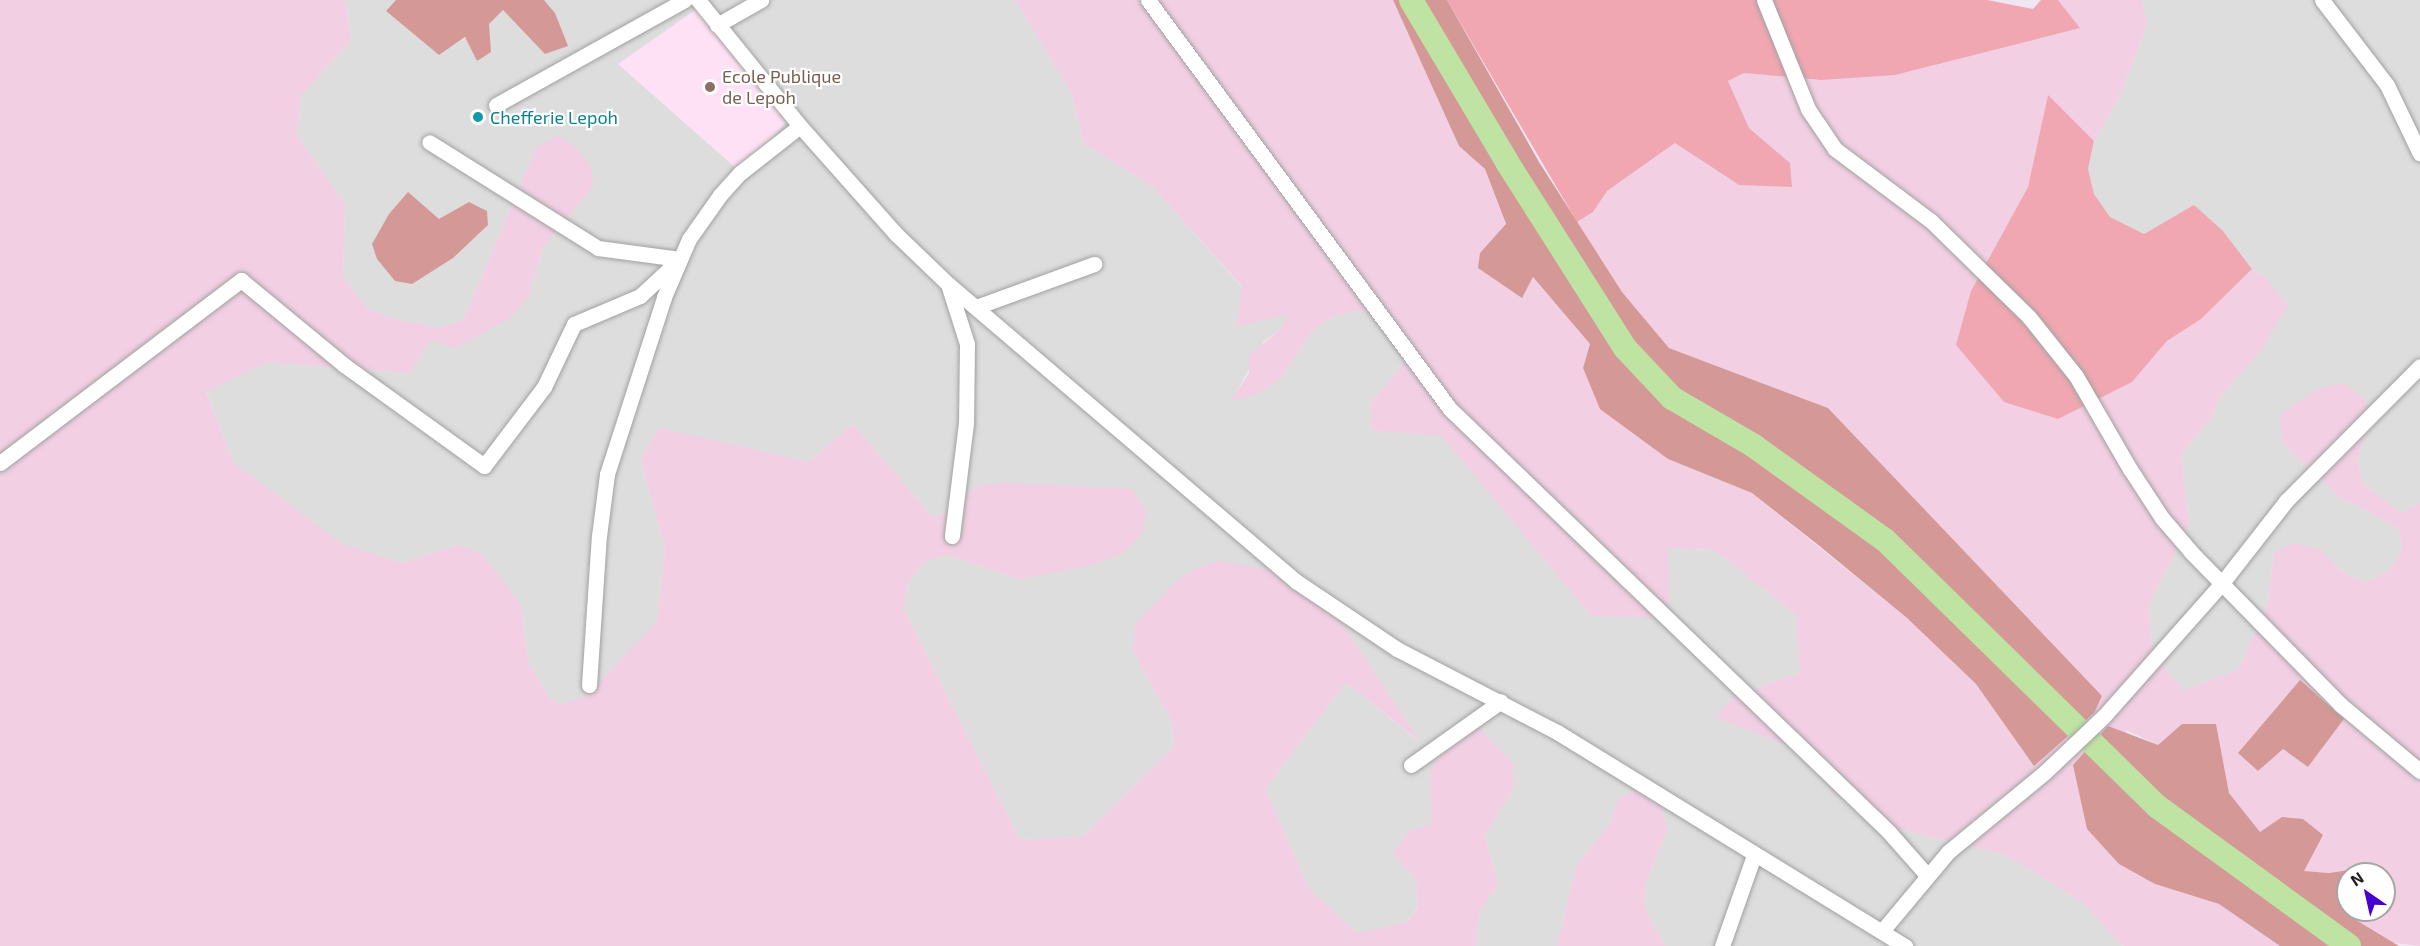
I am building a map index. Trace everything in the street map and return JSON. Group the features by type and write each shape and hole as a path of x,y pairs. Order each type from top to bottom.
{"street":[{"path":"496,105 685,0"},
{"path":"698,0 800,126 896,234 948,284 1297,582 1397,649 1501,701 1905,946"},
{"path":"717,24 761,0"},
{"path":"1148,0 1450,410 1888,831 1926,874"},
{"path":"1764,0 1808,109 1835,149 1931,221 2029,317 2076,376 2162,518 2341,705 2420,771"},
{"path":"2322,0 2387,85 2420,154"},
{"path":"589,685 607,474 628,402 680,259 720,195 740,173 800,126"},
{"path":"429,142 598,248 680,259"},
{"path":"0,463 241,280 344,365 484,466 544,387 574,324 640,296 680,259"},
{"path":"976,307 1094,264"},
{"path":"948,284 968,344 966,423 952,536"},
{"path":"1882,931 1926,874 2104,716 2222,583 2286,501 2420,366"},
{"path":"1411,765 1501,701"},
{"path":"1722,946 1754,855"}],"shaded area":[{"path":"0,0 345,0 351,40 301,96 297,135 345,204 343,277 367,308 390,318 439,328 463,321 536,148 558,135 578,149 592,170 593,187 543,247 528,297 510,318 456,348 431,340 410,373 268,362 206,392 233,462 342,544 402,563 458,545 482,554 521,605 528,661 550,699 561,705 586,696 657,622 665,549 641,460 659,428 809,462 853,424 933,518 957,508 974,487 1001,483 1132,489 1147,511 1142,534 1124,552 1096,564 1020,579 948,555 924,562 907,584 904,609 1020,840 1082,837 1174,747 1172,722 1133,651 1135,624 1176,581 1196,568 1221,561 1273,571 1336,615 1420,742 1346,682 1265,789 1309,889 1357,933 1406,923 1418,908 1417,881 1393,853 1408,832 1431,823 1430,771 1455,730 1479,728 1513,763 1514,787 1485,836 1498,884 1479,912 1476,946 0,946"},
{"path":"345,0 396,0 386,11 439,54 489,24 503,10 521,26 555,13 544,0 1015,0 1071,93 1084,144 1152,186 1242,287 1290,314 1279,331 1264,341 1231,402 1282,377 1312,331 1334,316 1359,310 1384,319 1402,340 1403,364 1371,403 1371,431 1441,434 1591,616 1668,548 1715,550 1797,616 1800,673 1735,695 1716,717 1830,762 1876,824 2004,854 2083,903 2123,946 1665,946 1645,908 1646,881 1667,831 1618,799 1611,822 1576,866 1557,946 1476,946 1479,911 1498,884 1485,836 1514,787 1430,771 1431,823 1408,832 1417,881 1418,907 1406,923 1358,934 1309,889 1265,789 1346,682 1418,741 1336,615 1133,651 1172,722 1174,747 1082,837 1020,840 904,609 907,584 924,562 948,555 1020,579 957,508 933,518 853,424 809,462 659,429 641,460 665,549 657,623 586,701 561,705 550,699 528,661 521,605 458,545 402,563 342,545 233,462 206,391 268,362 410,373 431,339 528,297 543,247 593,187 536,148 463,321 439,328 390,318 367,308 343,277 345,204 297,135 301,96 351,40"},
{"path":"396,0 544,0 555,13 568,46 545,54 503,10 489,24 491,52 477,61 465,37 439,55 386,11"},
{"path":"1015,0 1393,0 1459,146 1485,169 1506,225 1480,253 1522,298 1533,277 1590,344 1583,368 1668,459 1752,493 1907,618 1976,684 2005,720 2057,649 1828,408 1669,348 1622,292 1577,222 1593,212 1607,191 1675,143 1739,185 1790,163 1749,128 1728,81 1744,73 1821,80 2080,28 2058,0 2142,0 2147,25 2120,96 2094,141 2048,96 2028,187 1971,291 2132,382 2167,341 2201,319 2252,269 2267,279 2288,306 2259,353 2220,397 2210,420 2181,454 2189,526 2149,604 2151,650 2183,691 2238,670 2268,604 2274,552 2295,543 2321,550 2342,572 2365,583 2388,572 2402,552 2399,528 2338,496 2283,443 2279,415 2318,389 2344,383 2366,400 2367,429 2357,460 2364,485 2402,513 2420,503 2420,946 2388,942 2358,922 2396,922 2396,862 2336,862 2336,872 2304,871 2282,817 2260,832 2229,793 2215,724 2182,724 2158,745 2126,730 2155,884 2219,904 2280,946 2123,946 2083,903 2004,854 1876,824 1830,791 1829,762 1715,717 1735,695 1800,673 1796,615 1715,550 1668,548 1670,618 1591,616 1441,435 1371,431 1371,403 1403,364 1402,340 1384,319 1359,310 1334,316 1312,331 1282,377 1259,393 1230,402 1249,373 1249,355 1279,331 1289,314 1236,326 1242,286 1152,186 1084,144 1071,93","holes":["2344,719 2308,767 2283,749"]},
{"path":"1393,0 1447,0 1539,162 1622,292 1669,348 1828,408 2102,696 2094,713 2034,766 1976,684 1907,618 1752,493 1668,459 1600,409 1583,368 1590,344 1533,277 1522,298 1478,268 1480,253 1506,224 1485,169 1459,146"},
{"path":"1447,0 1987,0 2033,9 2041,0 2058,0 2080,28 1895,75 1821,80 1744,73 1728,81 1749,128 1790,163 1792,187 1739,185 1675,143 1607,191 1593,212 1577,222"},
{"path":"2142,0 2420,0 2420,503 2402,513 2364,485 2357,460 2367,429 2283,443 2338,496 2399,528 2402,552 2388,572 2365,583 2342,572 2321,550 2274,551 2268,604 2238,670 2183,691 2151,650 2149,604 2189,526 2181,454 2210,420 2220,397 2259,353 2267,279 2252,269 2223,231 2144,234 2110,217 2094,194 2088,169 2094,141 2120,96 2147,25"},
{"name":"Ecole Publique de Lepoh","path":"701,6 796,111 762,150 738,170 618,64"},
{"path":"2048,95 2094,141 2088,169 2094,194 2110,217 2144,234 2194,205 2223,231 2252,269 2201,319 2167,341 2132,382 2058,419 2004,402 1956,345 1971,291 2028,187"},
{"path":"408,192 439,219 469,202 487,211 488,225 453,258 412,284 395,281 377,259 372,244 389,214"},
{"path":"2300,680 2344,719 2308,767 2283,749 2258,771 2238,753"},
{"path":"2182,724 2216,724 2229,793 2260,832 2282,817 2303,819 2323,835 2304,871 2336,872 2336,922 2359,922 2399,946 2280,946 2219,904 2155,884 2119,864 2087,829 2073,765 2108,726 2158,745"},
{"path":"1640,788 1661,806 1667,831 1646,881 1645,908 1665,946 1557,946 1576,866 1611,822 1618,799"}],"waterway":[{"path":"1411,0 1507,162 1625,348 1672,398 1754,446 1885,540 2158,807 2349,946"}],"place":[{"name":"Ecole Publique de Lepoh","path":"710,87"},
{"name":"Chefferie Lepoh","path":"478,117"}]}
